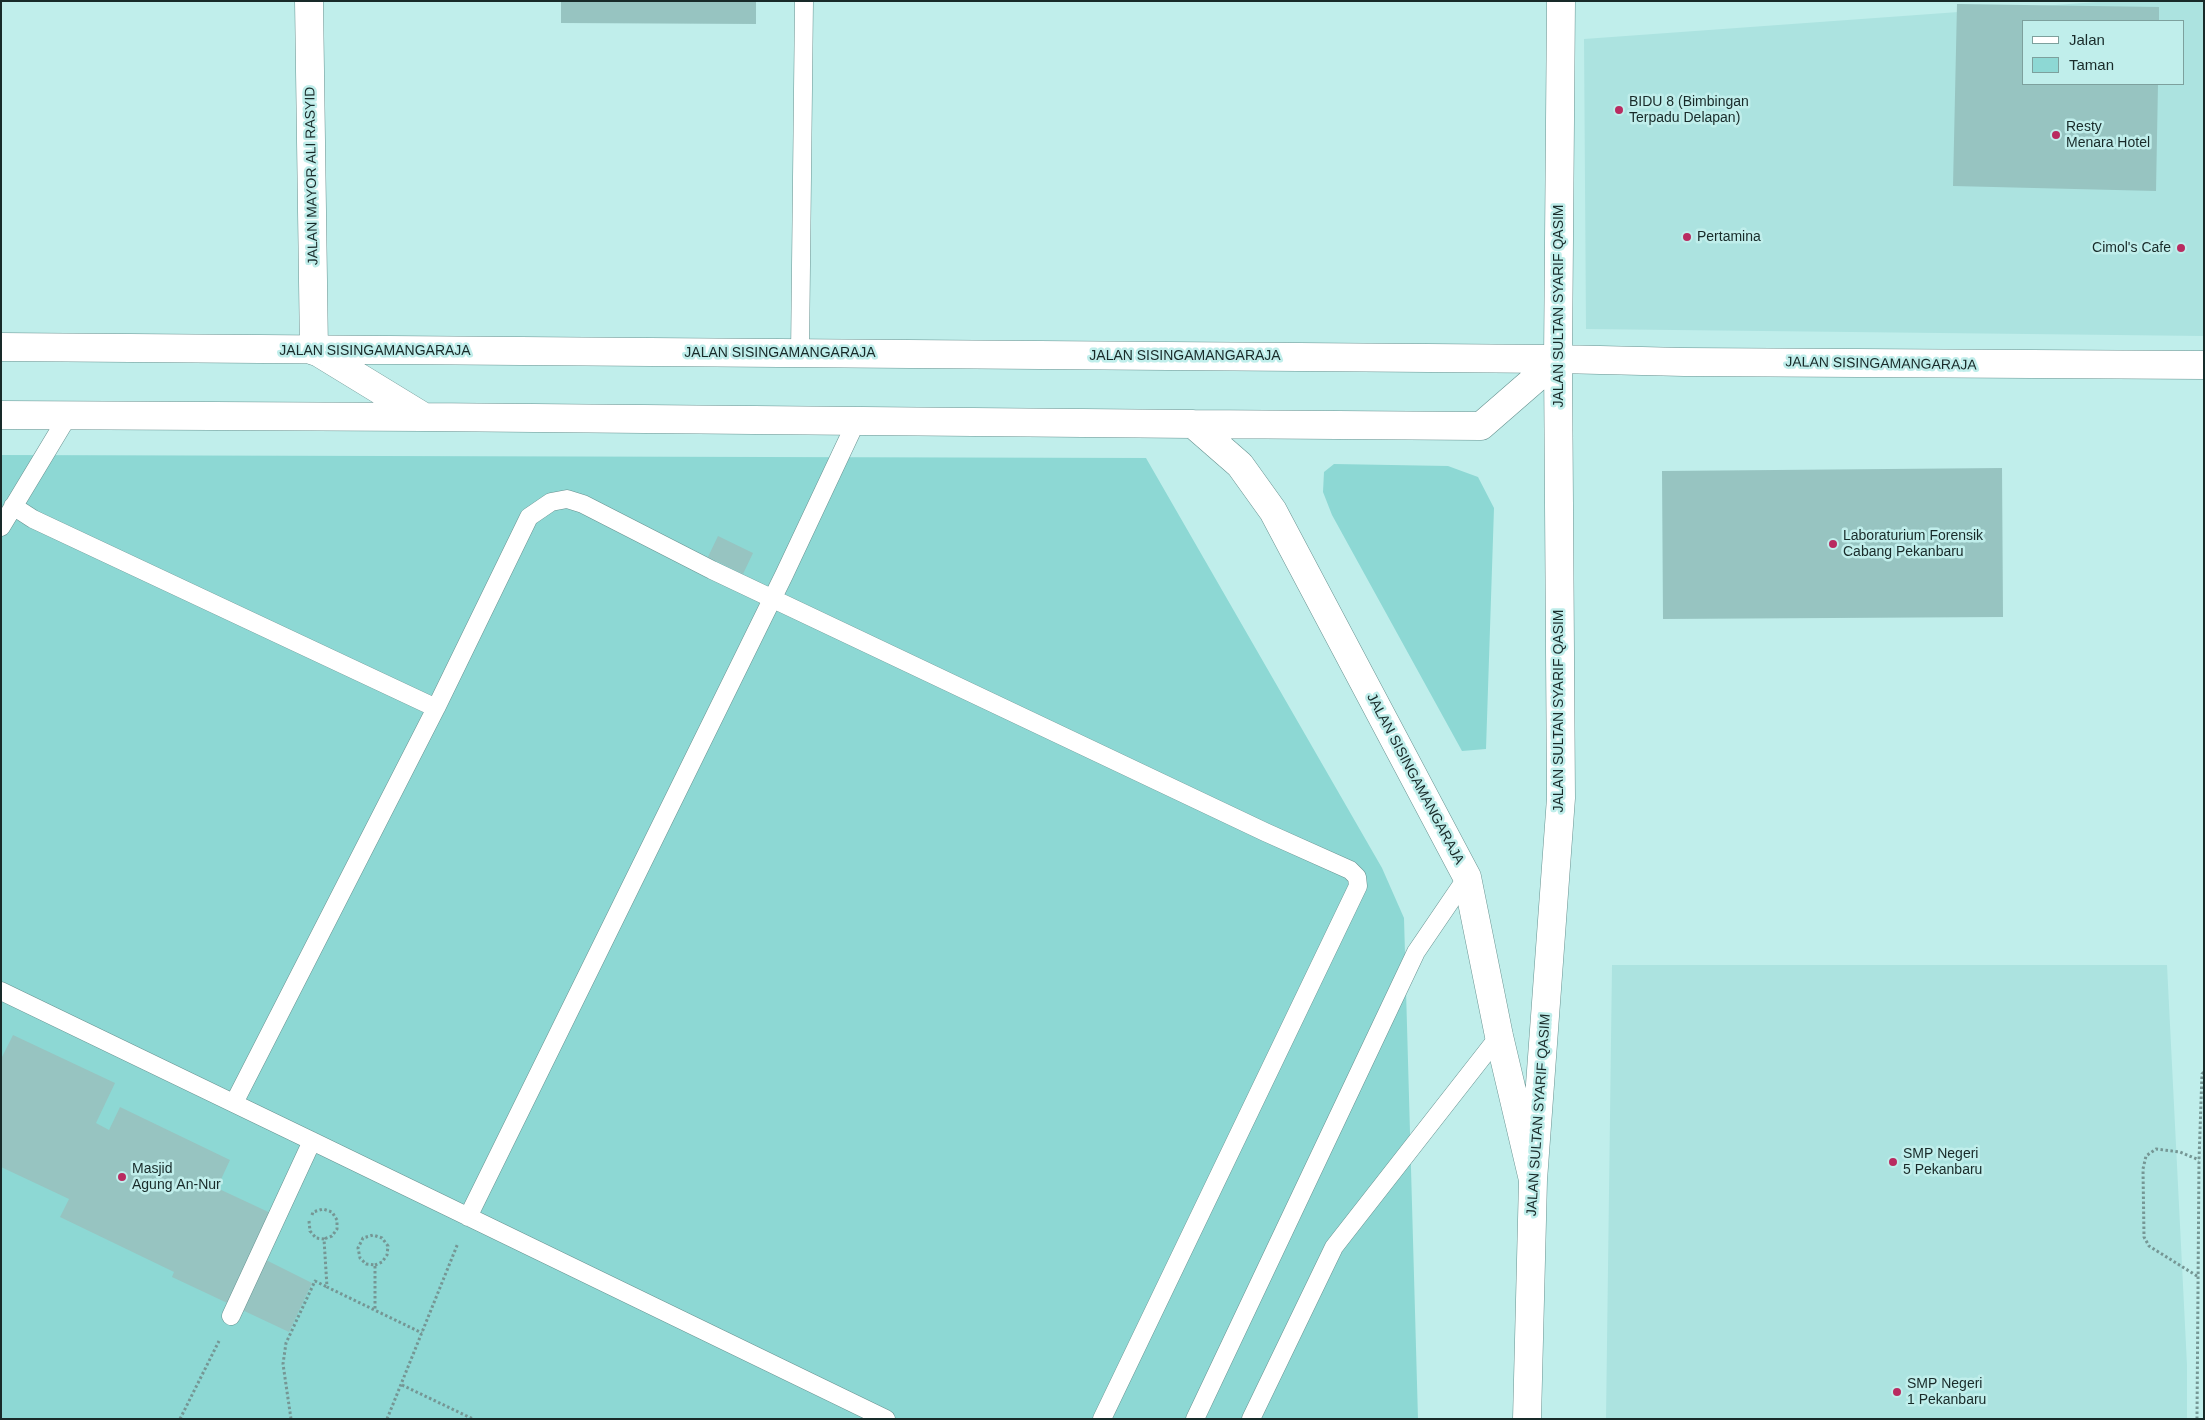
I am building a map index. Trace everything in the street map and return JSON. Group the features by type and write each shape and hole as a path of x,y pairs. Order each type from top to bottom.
{"main road":[{"name":"JALAN MAYOR ALI RASYID","path":"309,1 314,351"},
{"name":"JALAN SULTAN SYARIF QASIM","path":"1527,1419 1533,1180 1561,798 1558,359 1561,1"},
{"name":"JALAN SISINGAMANGARAJA","path":"1,346 314,351 800,353 2204,365"},
{"path":"314,351 424,417"},
{"path":"1,416 424,417 1481,426 1558,359"},
{"name":"JALAN SISINGAMANGARAJA","path":"1193,424 1240,465 1273,511 1467,876 1499,1036 1533,1180"}],"lane":[{"path":"800,353 804,1"},
{"path":"1,528 68,416"},
{"path":"468,1217 772,598 856,422"},
{"path":"234,1103 436,708 529,517 540,507 551,502 567,499 583,504 772,598 1265,832 1350,870 1357,876 1358,886 1102,1419"},
{"path":"13,506 33,519 436,708"},
{"path":"1196,1419 1416,952 1467,876"},
{"path":"1,991 886,1419"},
{"path":"1251,1419 1334,1247 1499,1036"},
{"path":"231,1316 312,1141"}],"path":[{"path":"2197,1419 2199,1160 2202,1074 2204,1072"},
{"path":"2198,1276 2150,1246 2144,1237 2143,1169 2146,1156 2156,1149 2180,1152 2199,1160"},
{"path":"323,1209 332,1212 337,1220 337,1229 332,1236 324,1239 316,1238 310,1232 308,1222 313,1212 323,1209"},
{"path":"387,1419 468,1217"},
{"path":"373,1235 382,1238 388,1246 387,1255 382,1262 375,1265 366,1264 360,1258 358,1248 363,1238 373,1235"},
{"path":"324,1239 327,1287"},
{"path":"375,1265 375,1310"},
{"path":"290,1419 283,1364 286,1343 315,1281 422,1333"},
{"path":"180,1419 231,1316"},
{"path":"402,1385 472,1419"}],"shaded area":[{"path":"2111,1 2204,1 2204,336 1586,329 1584,39"},
{"name":"SMP Negeri 5 Pekanbaru","path":"1612,965 2167,965 2187,1365 2187,1419 1606,1419"}],"green space":[{"path":"1,455 1146,458 1382,868 1404,918 1418,1419 1,1419"},
{"path":"1334,464 1448,466 1478,477 1494,508 1486,749 1462,751 1332,515 1323,492 1324,472"}],"building":[{"path":"561,1 756,1 756,24 561,23"},
{"name":"Resty Menara Hotel","path":"1957,4 2159,7 2159,20 2022,20 2022,85 2158,85 2156,191 1953,186"},
{"name":"Laboraturium Forensik Cabang Pekanbaru","path":"2002,468 2003,617 1663,619 1662,471"},
{"path":"718,536 753,553 743,574 708,557"},
{"name":"Masjid Agung An-Nur","path":"13,1035 115,1083 96,1123 109,1130 120,1107 230,1160 217,1188 277,1216 258,1256 312,1283 289,1332 172,1277 174,1272 60,1217 69,1199 1,1167 1,1059"}],"place":[{"name":"BIDU 8 (Bimbingan Terpadu Delapan)","path":"1619,110"},
{"name":"Resty Menara Hotel","path":"2056,135"},
{"name":"Pertamina","path":"1687,237"},
{"name":"Cimol's Cafe","path":"2181,248"},
{"name":"Laboraturium Forensik Cabang Pekanbaru","path":"1833,544"},
{"name":"SMP Negeri 5 Pekanbaru","path":"1893,1162"},
{"name":"Masjid Agung An-Nur","path":"122,1177"},
{"name":"SMP Negeri 1 Pekanbaru","path":"1897,1392"}]}
